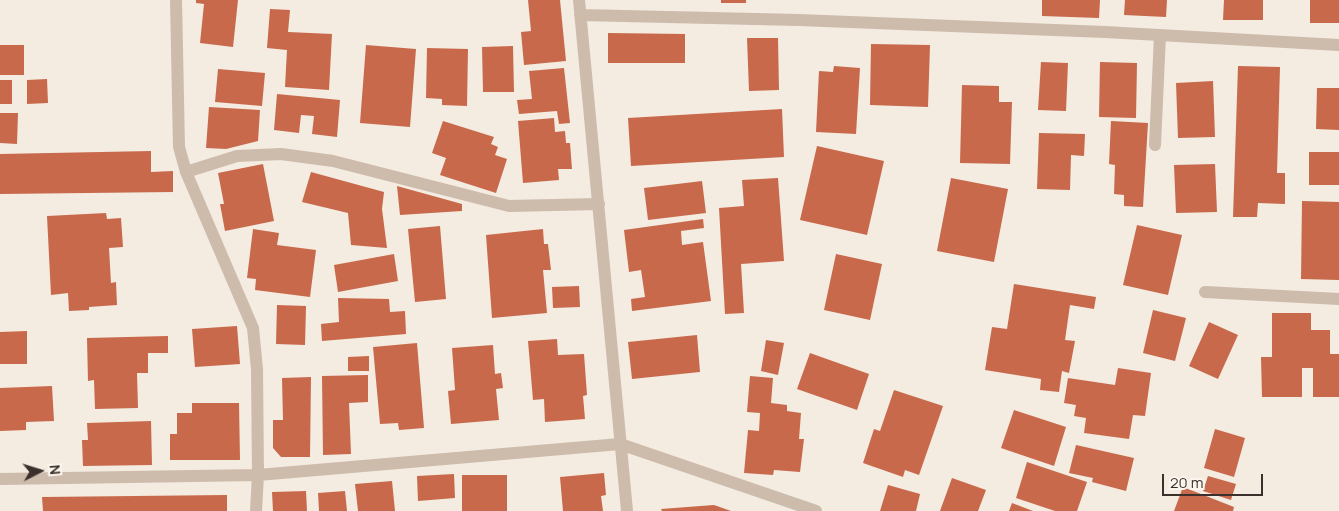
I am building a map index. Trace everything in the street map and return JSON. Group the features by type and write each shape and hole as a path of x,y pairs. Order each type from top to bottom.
{"street":[{"path":"176,0 178,147 186,172 253,328 257,369 258,474 256,511"},
{"path":"579,0 626,511"},
{"path":"580,15 799,20 1339,44"},
{"path":"1155,145 1160,35"},
{"path":"186,172 237,156 282,154 333,160 509,206 599,204"},
{"path":"1205,292 1339,299"},
{"path":"0,479 258,474 620,444 816,511"}],"building":[{"path":"196,0 238,0 233,47 200,43 204,4 196,3"},
{"path":"528,0 560,0 566,61 524,65 521,32 531,31"},
{"path":"721,0 746,0 746,3 721,3"},
{"path":"1042,0 1100,0 1099,18 1042,16"},
{"path":"1125,0 1167,0 1166,17 1124,15"},
{"path":"1224,0 1263,0 1263,20 1223,20"},
{"path":"1310,0 1339,0 1339,23 1310,23"},
{"path":"270,9 290,10 288,32 332,34 329,90 285,87 287,50 267,48"},
{"path":"608,33 685,34 685,63 608,63"},
{"path":"747,38 778,38 779,90 749,91"},
{"path":"871,44 930,45 928,107 870,105"},
{"path":"0,45 24,45 24,75 0,75"},
{"path":"366,45 416,49 410,127 360,123"},
{"path":"513,46 514,92 483,92 482,47"},
{"path":"427,48 468,49 467,106 442,105 442,99 426,98"},
{"path":"1041,62 1068,63 1066,111 1038,110"},
{"path":"1100,62 1137,63 1136,118 1099,117"},
{"path":"834,66 860,68 856,134 816,132 819,71 833,72"},
{"path":"1238,66 1280,67 1277,173 1285,173 1285,204 1258,203 1257,217 1233,217"},
{"path":"564,68 570,123 559,124 557,111 519,114 517,100 532,99 529,71"},
{"path":"218,69 265,73 262,106 215,102"},
{"path":"47,79 48,103 27,104 27,80"},
{"path":"0,80 12,80 12,104 0,104"},
{"path":"1213,81 1215,137 1178,138 1176,83"},
{"path":"962,85 999,86 999,102 1012,102 1010,164 960,163"},
{"path":"1317,88 1339,88 1339,130 1316,129"},
{"path":"277,94 340,100 337,137 312,134 314,116 301,115 299,133 274,130"},
{"path":"209,107 260,110 258,141 226,149 206,148"},
{"path":"782,109 784,157 631,166 628,118"},
{"path":"0,113 18,113 17,144 0,143"},
{"path":"554,118 555,132 565,131 566,143 570,143 572,169 558,169 559,180 523,183 518,121"},
{"path":"443,121 494,137 491,144 498,147 495,155 507,159 496,193 440,175 446,158 432,153"},
{"path":"1111,121 1148,123 1143,207 1124,206 1124,195 1114,194 1115,165 1109,164"},
{"path":"1039,133 1085,134 1084,156 1071,155 1070,190 1037,189"},
{"path":"817,146 884,161 867,235 800,220"},
{"path":"151,151 151,172 173,171 173,192 0,194 0,154"},
{"path":"1309,152 1339,152 1339,185 1309,185"},
{"path":"263,164 274,221 225,231 220,204 224,204 218,173"},
{"path":"1215,164 1217,212 1176,213 1174,165"},
{"path":"311,172 384,192 382,209 387,248 351,245 348,213 302,202"},
{"path":"778,178 784,261 741,264 744,313 725,314 719,208 744,206 742,180"},
{"path":"951,178 1008,189 994,262 937,251"},
{"path":"702,181 706,213 648,220 644,188"},
{"path":"397,186 462,204 462,211 400,215"},
{"path":"1302,201 1339,202 1339,280 1301,279"},
{"path":"106,213 107,219 121,218 123,247 109,248 111,283 116,282 117,305 69,311 68,293 51,295 47,216"},
{"path":"703,219 704,228 681,231 682,245 703,242 711,301 632,311 631,299 645,297 641,270 629,272 624,230"},
{"path":"1137,225 1182,235 1168,295 1123,285"},
{"path":"440,226 446,299 415,302 408,229"},
{"path":"253,229 279,233 277,245 316,250 310,297 255,290 256,279 247,278"},
{"path":"543,229 544,244 548,244 551,270 543,270 547,313 492,318 486,235"},
{"path":"394,254 398,281 338,292 334,265"},
{"path":"836,254 882,264 870,320 824,310"},
{"path":"1014,284 1096,297 1094,309 1070,305 1065,340 1075,341 1069,373 1062,371 1059,392 1040,390 1041,379 985,370 992,327 1007,329"},
{"path":"579,286 580,307 553,308 552,287"},
{"path":"338,298 389,299 390,312 405,311 406,334 322,341 321,324 339,322"},
{"path":"277,305 306,306 305,345 276,344"},
{"path":"1153,310 1186,318 1175,361 1143,353"},
{"path":"1272,313 1311,313 1311,330 1330,330 1330,354 1339,354 1339,397 1313,397 1313,368 1302,368 1302,397 1262,397 1261,357 1272,357"},
{"path":"1209,322 1238,335 1218,379 1189,366"},
{"path":"237,326 240,364 195,367 192,329"},
{"path":"27,331 27,364 0,364 0,332"},
{"path":"697,335 700,372 632,379 628,342"},
{"path":"168,336 168,353 148,353 148,373 137,373 138,408 95,409 94,380 88,381 87,338"},
{"path":"557,339 558,355 584,354 587,395 583,396 585,419 545,422 544,399 533,400 528,341"},
{"path":"766,340 784,343 778,375 761,371"},
{"path":"417,343 424,428 399,430 398,423 380,424 373,347"},
{"path":"493,345 495,374 501,373 503,388 496,389 499,420 451,424 448,391 455,390 452,348"},
{"path":"810,353 869,374 857,410 797,389"},
{"path":"369,356 369,371 348,371 348,357"},
{"path":"1118,368 1151,373 1145,416 1133,415 1129,439 1084,433 1086,418 1074,416 1076,405 1064,403 1068,378 1115,385"},
{"path":"368,375 368,402 349,403 351,454 323,455 322,376"},
{"path":"750,376 773,378 771,403 787,405 787,411 801,413 799,439 804,439 800,472 774,470 773,475 744,473 748,430 759,431 760,413 747,412"},
{"path":"311,377 310,457 281,457 273,448 273,420 283,420 282,378"},
{"path":"52,386 54,421 26,422 26,430 0,431 0,388"},
{"path":"894,390 943,406 919,475 905,470 903,477 863,463 874,429 880,431"},
{"path":"192,403 239,403 240,460 170,460 170,434 177,434 177,413 192,413"},
{"path":"1014,410 1066,427 1054,466 1001,448"},
{"path":"151,421 152,465 83,466 82,440 88,440 87,423"},
{"path":"1215,429 1245,438 1234,477 1204,468"},
{"path":"1076,445 1134,458 1126,491 1092,482 1093,478 1069,473"},
{"path":"1027,462 1087,482 1077,511 1055,511 1016,498"},
{"path":"604,473 606,495 601,496 603,511 563,511 560,477"},
{"path":"454,474 455,498 418,501 417,476"},
{"path":"462,475 507,475 507,511 462,511"},
{"path":"1208,476 1236,484 1231,500 1203,491"},
{"path":"952,478 986,490 978,511 940,511"},
{"path":"392,481 395,511 358,511 355,484"},
{"path":"888,485 920,494 916,511 880,511"},
{"path":"1183,487 1234,507 1233,511 1174,511"},
{"path":"306,491 307,511 273,511 272,492"},
{"path":"345,491 347,511 319,511 318,493"},
{"path":"227,495 227,511 43,511 42,497"},
{"path":"1012,503 1033,511 1009,511"},
{"path":"714,505 731,511 662,511 661,509"}]}
